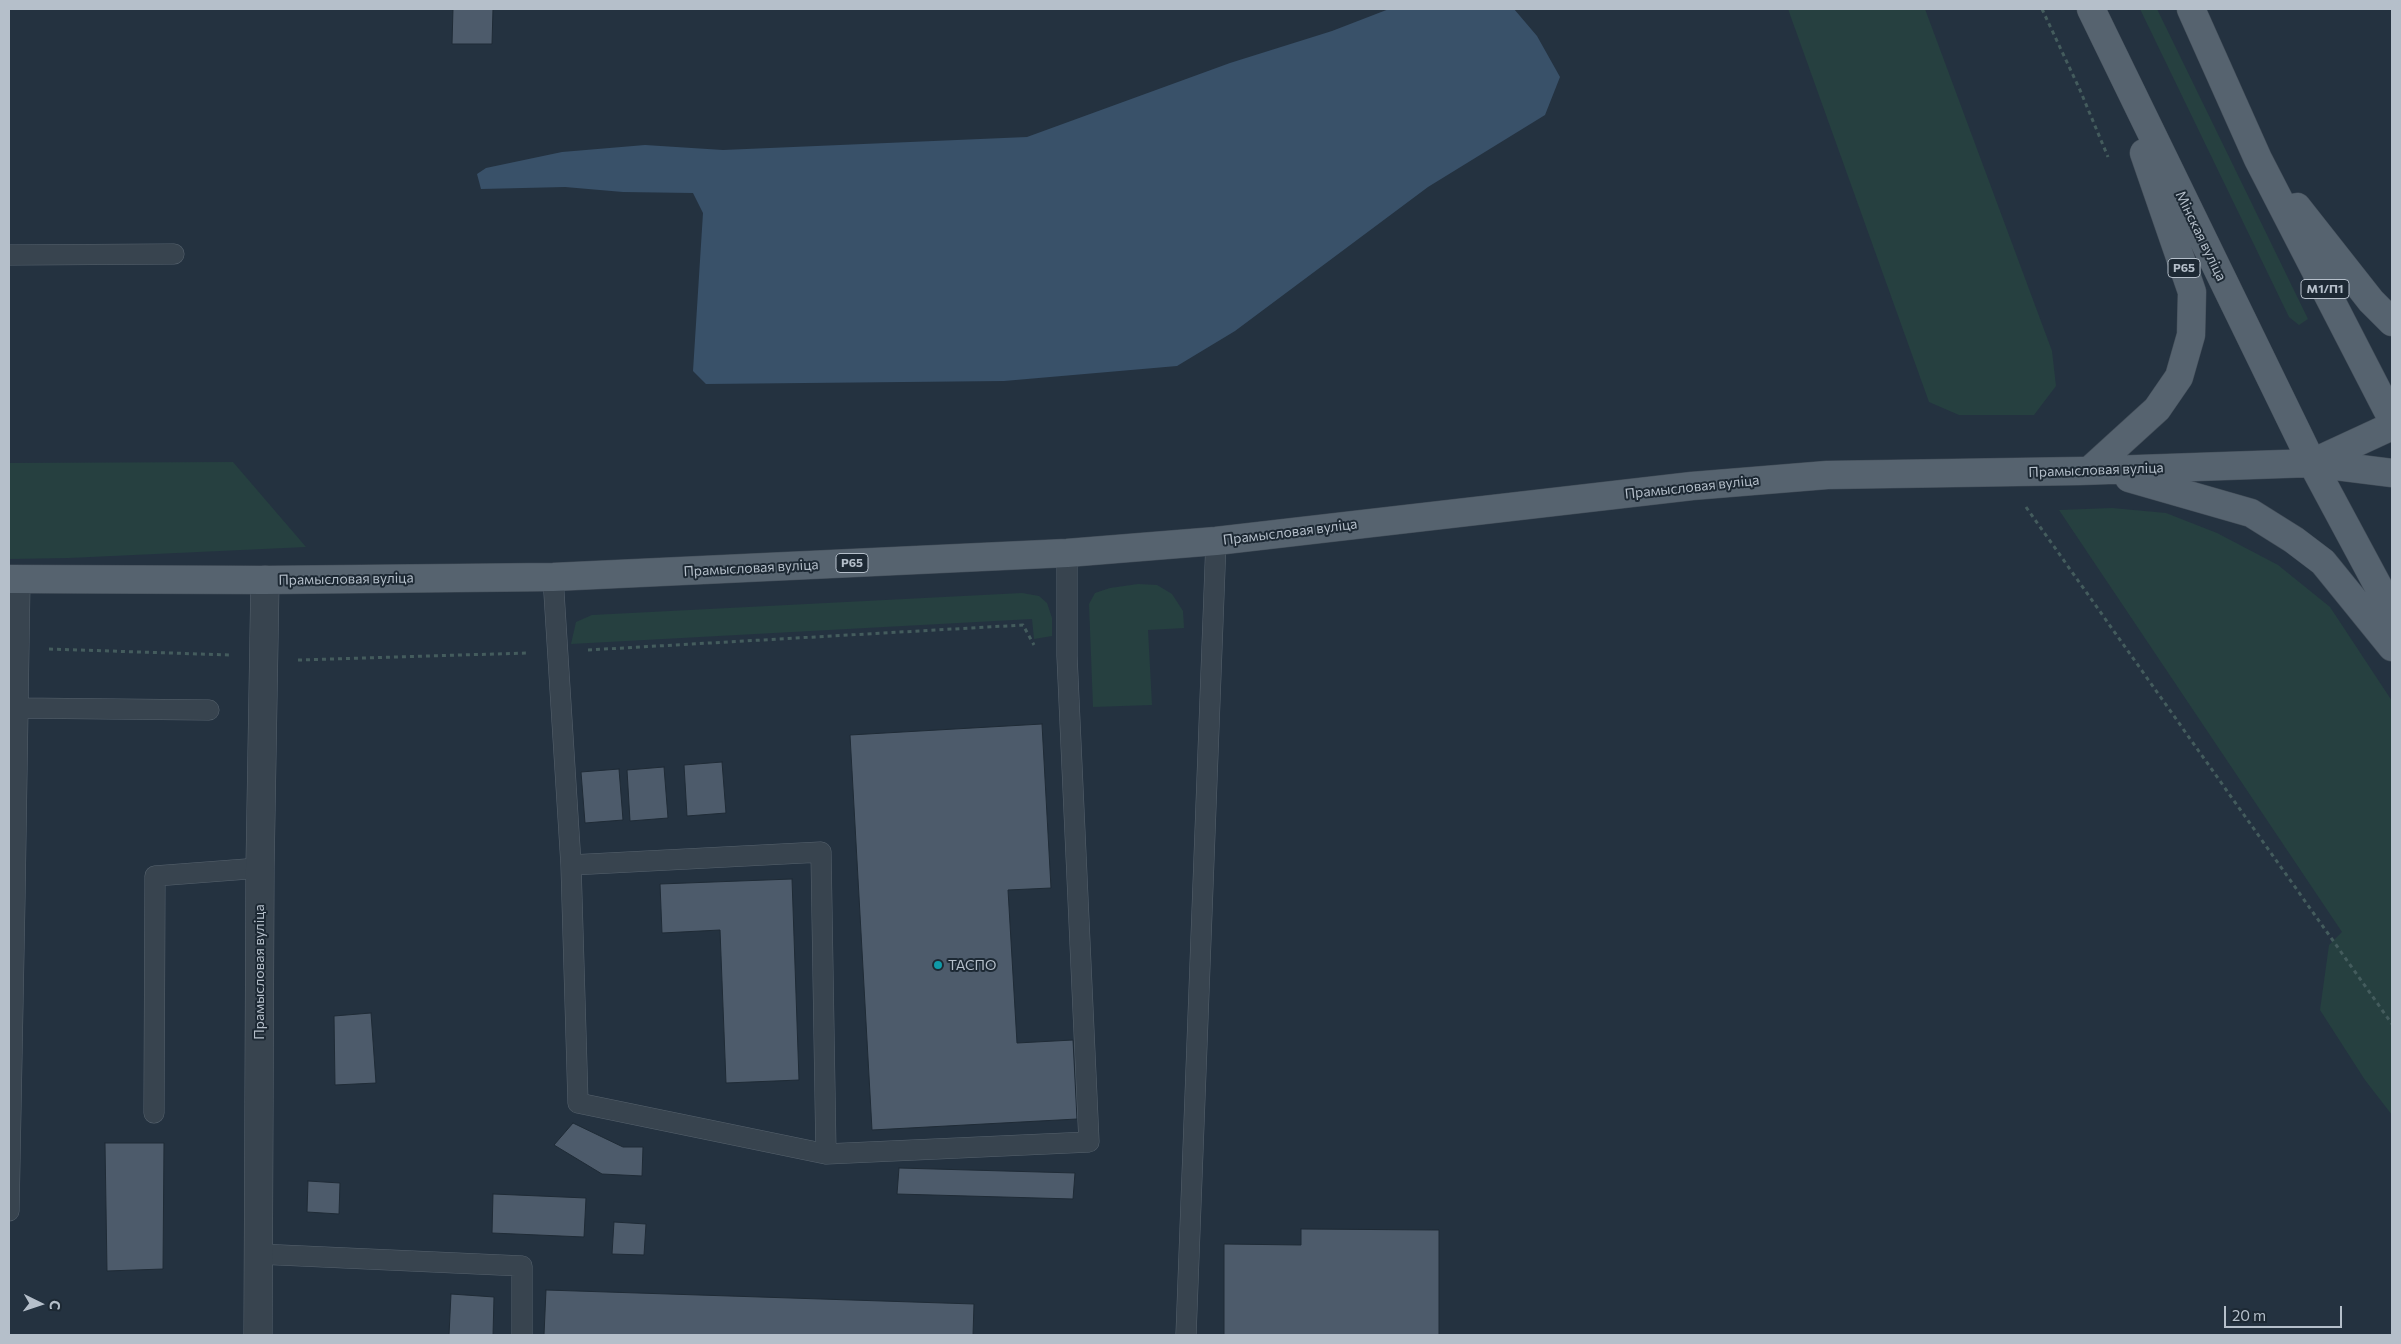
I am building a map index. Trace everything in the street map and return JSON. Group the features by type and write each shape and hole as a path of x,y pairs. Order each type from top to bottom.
{"main road":[{"name":"Мінская вуліца","path":"2091,9 2312,463 2392,612"},
{"name":"М1/П1","path":"2191,9 2258,159 2392,419"},
{"name":"Р65","path":"2090,470 2157,410 2179,377 2191,335 2192,292 2105,40"},
{"path":"2258,159 2371,300 2392,322"},
{"name":"Р65","path":"2312,463 2392,426"},
{"name":"Р65","path":"2312,463 2392,473"},
{"name":"Прамысловая вуліца","path":"15,579 265,580 553,577 1067,553 1216,541 1692,486 1827,475 2016,472 2312,463"},
{"name":"Р65","path":"2090,470 2140,480 2251,513 2294,540 2323,562 2392,647"}],"street":[{"name":"Прамысловая вуліца","path":"258,1335 260,868 265,580"}],"lane":[{"path":"9,255 174,254"},
{"path":"1186,1335 1216,541"},
{"path":"553,577 571,865 578,1103 826,1154 1089,1142 1067,656 1069,599 1067,553"},
{"path":"9,1211 12,896 21,647 15,579"},
{"path":"18,708 210,710"},
{"path":"571,865 821,852 826,1154"},
{"path":"154,1113 155,876 260,868"},
{"path":"258,1254 522,1266 522,1335"}],"path":[{"path":"2042,9 2080,90 2110,162"},
{"path":"2016,472 2024,504 2392,1024"}],"green space":[{"path":"1788,9 1925,9 2052,351 2056,386 2034,415 1959,415 1929,402"},
{"path":"2140,9 2157,9 2308,319 2299,325 2289,317"},
{"path":"233,462 306,547 9,559 9,463"},
{"path":"2112,508 2166,513 2217,533 2278,565 2330,607 2392,701 2392,1115 2365,1080 2320,1010 2329,945 2342,932 2059,510"},
{"path":"1138,584 1157,585 1172,594 1183,611 1184,628 1148,630 1152,705 1093,707 1089,604 1095,593 1110,588"},
{"path":"1022,593 1039,596 1047,603 1052,618 1052,636 1034,639 1032,619 571,644 576,622 592,615"}],"water":[{"path":"1389,9 1514,9 1537,36 1560,77 1545,115 1428,187 1235,331 1177,366 1004,381 706,384 693,371 703,213 693,193 623,192 565,187 481,189 477,174 486,168 562,152 645,145 723,150 1027,137 1230,63 1332,31"}],"building":[{"path":"453,9 493,9 492,44 452,44"},
{"name":"ТАСПО","path":"1042,724 1051,888 1008,890 1017,1043 1073,1040 1077,1119 872,1130 850,735"},
{"path":"722,762 726,813 687,816 684,765"},
{"path":"664,767 668,818 630,821 627,770"},
{"path":"619,769 623,820 585,823 581,772"},
{"path":"792,879 799,1080 726,1083 720,930 662,933 660,884"},
{"path":"371,1013 376,1083 335,1085 334,1016"},
{"path":"573,1123 623,1147 643,1147 642,1176 602,1174 554,1145"},
{"path":"105,1143 164,1143 163,1269 107,1271"},
{"path":"899,1168 1075,1173 1073,1199 897,1194"},
{"path":"308,1181 340,1183 339,1214 307,1212"},
{"path":"493,1194 586,1198 584,1237 492,1233"},
{"path":"614,1222 646,1224 644,1255 612,1254"},
{"path":"1301,1229 1439,1230 1439,1335 1224,1335 1224,1244 1301,1245"},
{"path":"546,1290 974,1304 973,1335 544,1335"},
{"path":"451,1294 494,1297 493,1335 449,1335"}],"place":[{"name":"ТАСПО","path":"938,965"}]}
